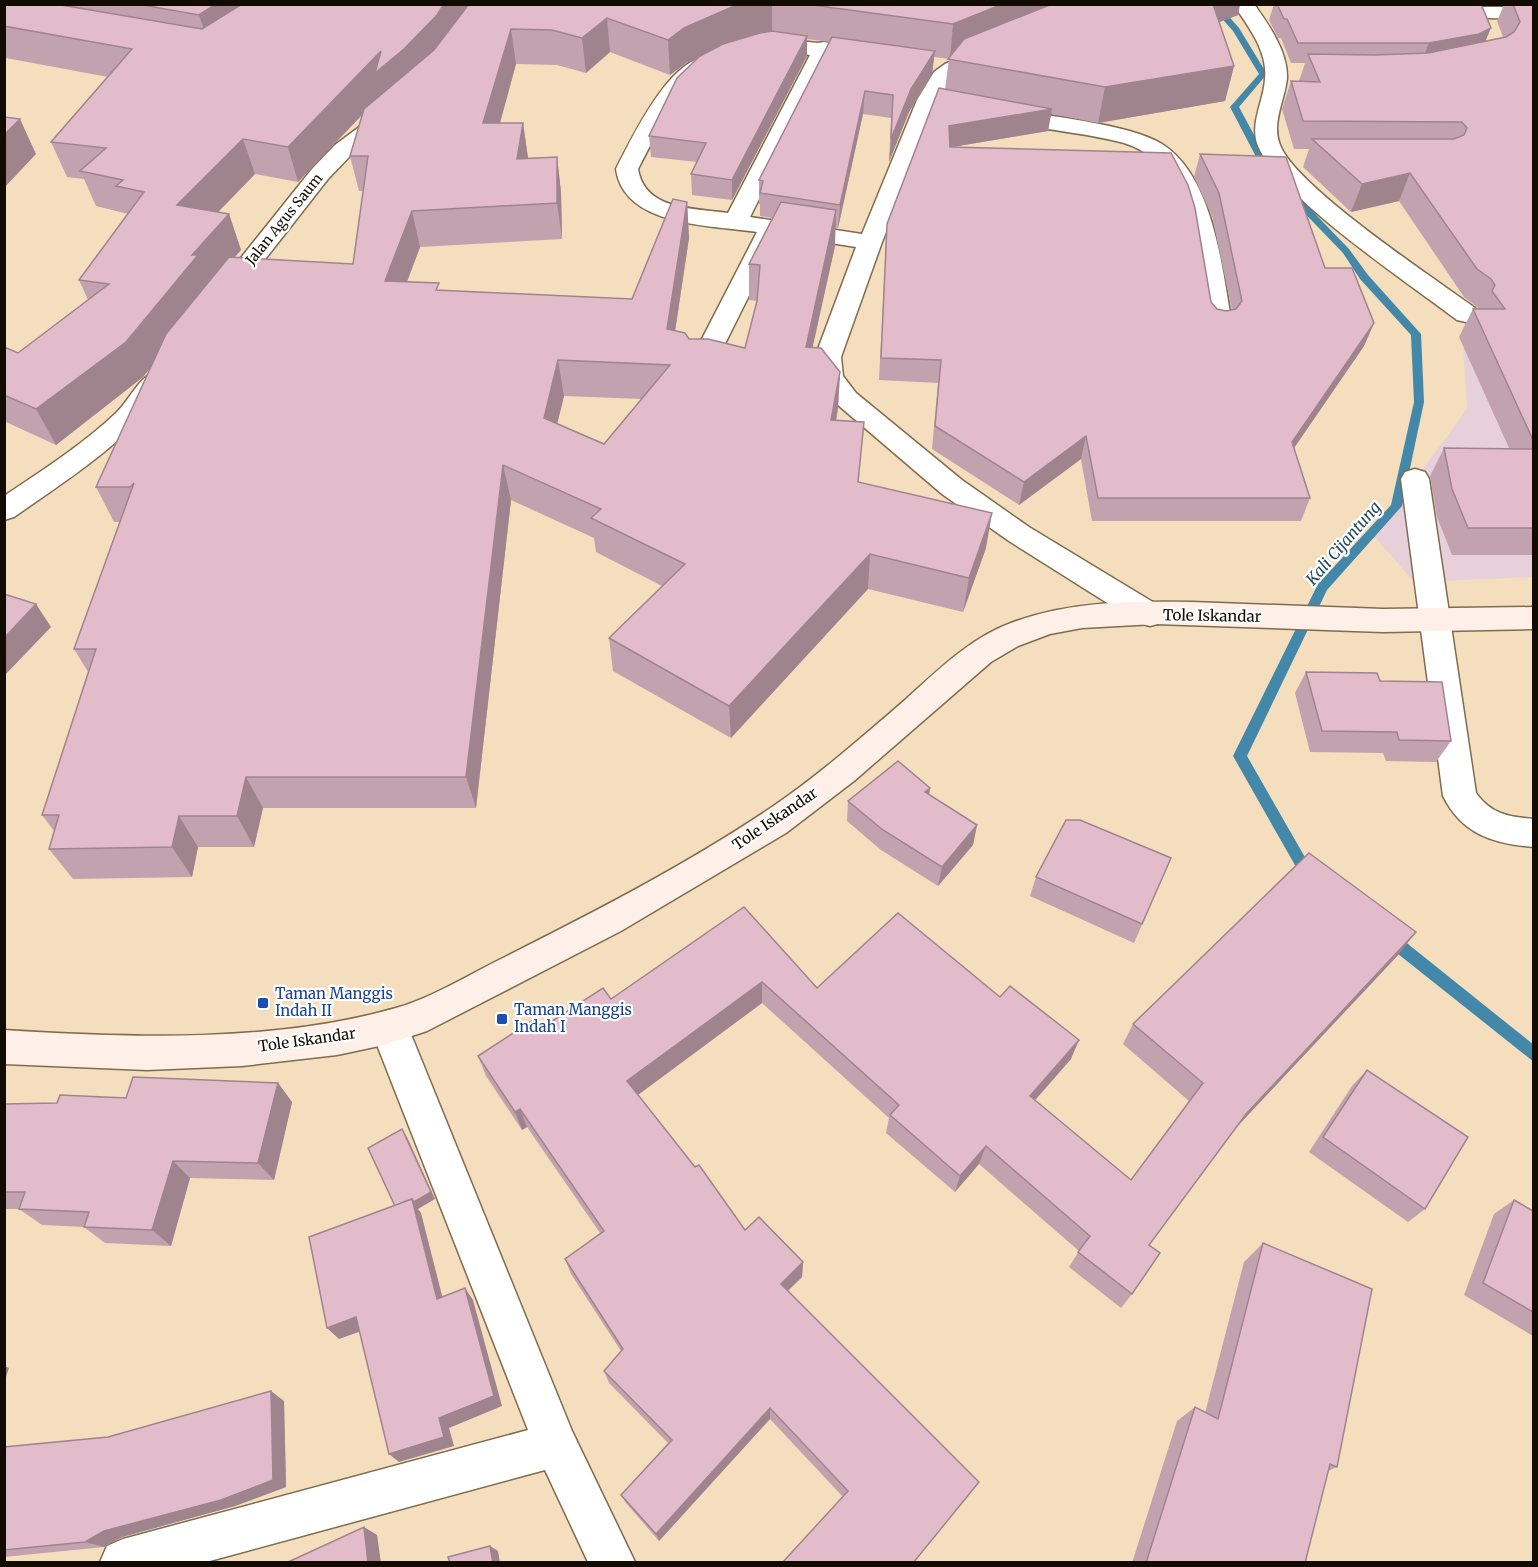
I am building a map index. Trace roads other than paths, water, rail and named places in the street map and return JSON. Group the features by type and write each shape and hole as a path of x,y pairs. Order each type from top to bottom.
{"main road":[{"name":"Tole Iskandar","path":"4,1047 108,1054 184,1053 272,1045 388,1027 440,1007 531,962 664,889 792,812 851,765 965,666 1000,642 1021,631 1065,620 1149,615 1191,614 1382,621 1533,618"}],"street":[{"path":"1246,8 1272,12"},
{"path":"1246,8 1269,49 1276,71 1266,127 1275,158 1304,188 1466,314"},
{"path":"1423,12 1533,13"},
{"path":"1481,13 1490,33"},
{"path":"870,242 667,211 649,205 633,190 627,169 671,89 694,69 733,51 772,43 824,48 893,59"},
{"path":"1004,47 940,66 939,102 870,242 828,357 830,378 835,387 912,455 961,494 1019,534 1149,615"},
{"path":"735,222 824,48"},
{"path":"1276,71 1299,73"},
{"name":"Jalan Agus Saum","path":"207,316 320,174 343,150 410,100"},
{"path":"984,110 1131,138 1148,143 1164,155 1185,187 1201,222 1219,324"},
{"path":"1275,158 1309,158"},
{"path":"701,366 771,228"},
{"path":"4,510 82,456 127,418 171,363"},
{"path":"1415,479 1460,796 1470,813 1484,824 1514,832 1533,832"},
{"path":"388,1027 556,1445 612,1563"},
{"path":"123,1563 556,1445"}],"waterway":[{"name":"Kali Cijantung","path":"1213,4 1236,30 1263,74 1234,107 1268,170"},
{"name":"Kali Cijantung","path":"1292,195 1346,251 1364,277 1416,334 1419,402 1396,506 1322,587 1240,756 1305,870 1310,874"},
{"name":"Kali Cijantung","path":"1388,937 1534,1055"}],"place":[{"name":"Taman Manggis Indah II","path":"263,1003"},
{"name":"Taman Manggis Indah I","path":"502,1019"}]}
